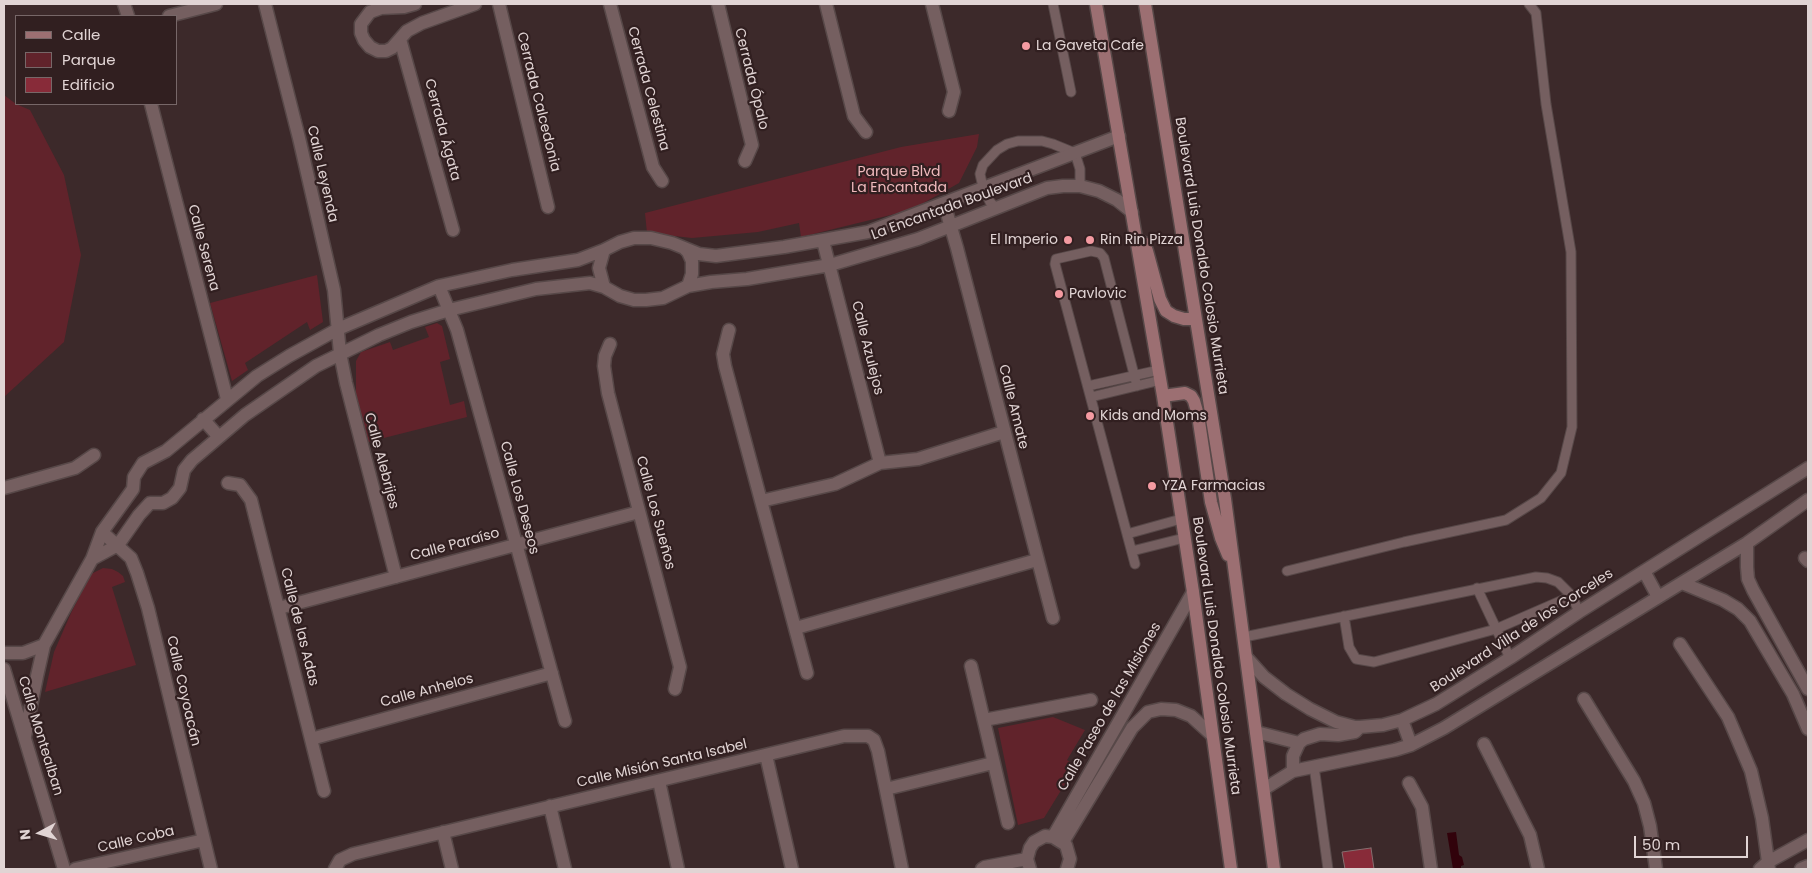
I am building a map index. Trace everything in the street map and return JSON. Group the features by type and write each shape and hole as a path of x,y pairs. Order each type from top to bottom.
{"main road":[{"name":"Boulevard Luis Donaldo Colosio Murrieta","path":"1096,4 1160,375 1193,592 1231,869"},
{"name":"Boulevard Luis Donaldo Colosio Murrieta","path":"1145,4 1236,574 1274,869"},
{"path":"1136,238 1144,243 1160,299 1166,311 1184,319 1196,319"},
{"path":"1163,396 1185,393 1194,401 1211,502 1221,538 1236,574"}],"street":[{"path":"173,15 216,4"},
{"name":"Calle Leyenda","path":"265,4 299,138 334,290 340,353"},
{"path":"415,4 380,8 370,12 361,24 361,33 364,40 370,47 378,51 392,48 407,32 422,23 475,4"},
{"name":"Cerrada Calcedonia","path":"499,4 548,207"},
{"name":"Cerrada Celestina","path":"610,4 653,167 662,180"},
{"name":"Cerrada Ópalo","path":"718,4 752,145 745,162"},
{"path":"826,4 854,116 866,132"},
{"path":"932,4 954,92 949,111"},
{"name":"Cerrada Ágata","path":"400,39 453,230"},
{"name":"Calle Serena","path":"151,105 227,399"},
{"name":"La Encantada Boulevard","path":"25,739 36,676 44,645 92,559 102,532 133,489 134,477 143,463 166,451 203,418 257,376 338,328 440,286 512,270 578,260 634,238 651,238 672,243 699,254 716,256 823,241 868,232 1119,136"},
{"name":"La Encantada Boulevard","path":"150,503 163,503 172,498 180,488 184,470 192,460 244,415 316,366 387,332 449,310 536,289 590,283 634,300 663,298 688,286 747,279 830,265 894,247 1047,188 1080,186 1099,191 1117,200 1132,212"},
{"name":"Calle Amate","path":"944,203 1053,618"},
{"name":"Calle Azulejos","path":"823,241 880,463"},
{"path":"684,248 692,261 692,274 688,286"},
{"path":"604,250 599,268 604,287"},
{"name":"Calle Los Deseos","path":"440,286 457,330 565,721"},
{"path":"729,330 724,349 725,366 807,673"},
{"name":"Calle Los Sueños","path":"610,344 605,356 604,366 608,393 680,667 675,689"},
{"name":"Calle Alebrijes","path":"340,353 396,576"},
{"path":"203,418 219,437"},
{"path":"761,501 835,484 880,463 918,458 1004,432"},
{"path":"4,488 75,468 94,455"},
{"name":"Boulevard Villa de los Corceles","path":"1247,658 1264,677 1310,709 1336,722 1360,727 1383,725 1402,720 1436,704 1808,468"},
{"name":"Calle de las Adas","path":"228,483 240,485 251,500 324,791"},
{"path":"92,559 118,545 150,503 139,497 133,489"},
{"path":"1264,788 1293,771 1365,757 1411,745 1444,728 1682,583 1747,542 1808,500"},
{"name":"Calle Paraíso","path":"279,608 639,512"},
{"name":"Calle Coyoacán","path":"102,532 130,558 138,573 211,869"},
{"path":"1747,542 1748,579 1808,689"},
{"path":"796,628 1037,560"},
{"path":"1644,571 1658,597"},
{"path":"1682,583 1723,600 1750,621 1793,694 1808,730"},
{"name":"Calle Paseo de las Misiones","path":"1058,839 1193,592"},
{"path":"1680,644 1728,716 1751,771 1762,818 1766,867 1808,840"},
{"path":"4,653 23,653 44,645"},
{"path":"971,666 1008,823"},
{"name":"Calle Montealban","path":"4,669 64,869"},
{"name":"Calle Anhelos","path":"311,738 552,673"},
{"path":"1584,699 1634,781 1641,796 1650,826 1656,869"},
{"path":"984,720 1091,700"},
{"name":"Calle Paseo de las Misiones","path":"1058,839 1132,728 1148,712 1176,710 1191,716 1212,735"},
{"path":"1402,720 1411,745"},
{"path":"1293,771 1293,756 1299,743 1304,739 1320,734 1338,735 1355,732 1360,727"},
{"path":"1256,732 1299,743"},
{"name":"Calle Misión Santa Isabel","path":"336,869 335,867 340,860 353,854 844,736 868,736 874,740 878,751 902,869"},
{"path":"1484,744 1530,835 1538,869"},
{"path":"766,755 792,869"},
{"path":"886,789 993,762"},
{"path":"658,780 678,869"},
{"path":"1409,783 1422,807 1431,869"},
{"path":"550,806 565,869"},
{"path":"442,832 452,869"},
{"path":"982,869 985,867 1029,864 1030,848 1034,842 1045,836 1058,839 1069,852 1070,859 1067,869"},
{"name":"Calle Coba","path":"75,869 204,840"},
{"path":"1800,869 1808,866"}],"lane":[{"path":"1052,4 1071,92"},
{"path":"1288,571 1404,542 1506,520 1541,498 1561,474 1572,427 1571,252 1546,104 1536,13 1529,4"},
{"path":"996,208 990,202 983,187 980,174 983,165 997,150 1007,144 1018,141 1042,142 1059,146 1075,153 1080,169 1080,186"},
{"path":"1135,564 1055,264 1056,259 1091,251 1100,253 1104,258 1137,386"},
{"path":"1088,386 1134,376 1160,375"},
{"path":"1091,397 1137,386 1160,375"},
{"path":"1127,534 1182,519"},
{"path":"1132,551 1184,538"},
{"path":"1244,637 1536,577 1558,582 1572,596 1580,612"},
{"path":"1477,588 1510,658"},
{"path":"1344,616 1349,647 1356,660 1374,662 1496,629 1572,596"},
{"path":"1314,766 1328,869"}],"green space":[{"path":"4,95 15,105 30,110 64,175 81,255 64,342 4,397"},
{"name":"Parque Blvd La Encantada","path":"979,134 977,147 959,183 911,210 801,237 799,223 758,232 692,238 647,233 645,213 901,147"},
{"path":"317,275 323,322 310,330 307,322 245,363 248,370 232,381 210,303"},
{"path":"437,323 442,326 450,359 440,362 450,405 464,401 467,417 368,442 356,397 356,361 361,352 390,342 393,350 429,337 425,327"},
{"path":"103,568 112,569 123,576 125,582 112,587 136,665 45,692 54,652 71,613 91,574"},
{"path":"1053,717 1085,730 1067,760 1076,766 1044,818 1018,825 998,728"}],"shaded area":[{"path":"1456,832 1459,855 1462,857 1464,865 1461,866 1461,869 1453,869 1447,833"}],"building":[{"path":"1371,848 1374,869 1345,869 1342,852"}],"place":[{"name":"La Gaveta Cafe","path":"1026,46"},
{"name":"El Imperio","path":"1068,240"},
{"name":"Rin Rin Pizza","path":"1090,240"},
{"name":"Pavlovic","path":"1059,294"},
{"name":"Kids and Moms","path":"1090,416"},
{"name":"YZA Farmacias","path":"1152,486"}]}
